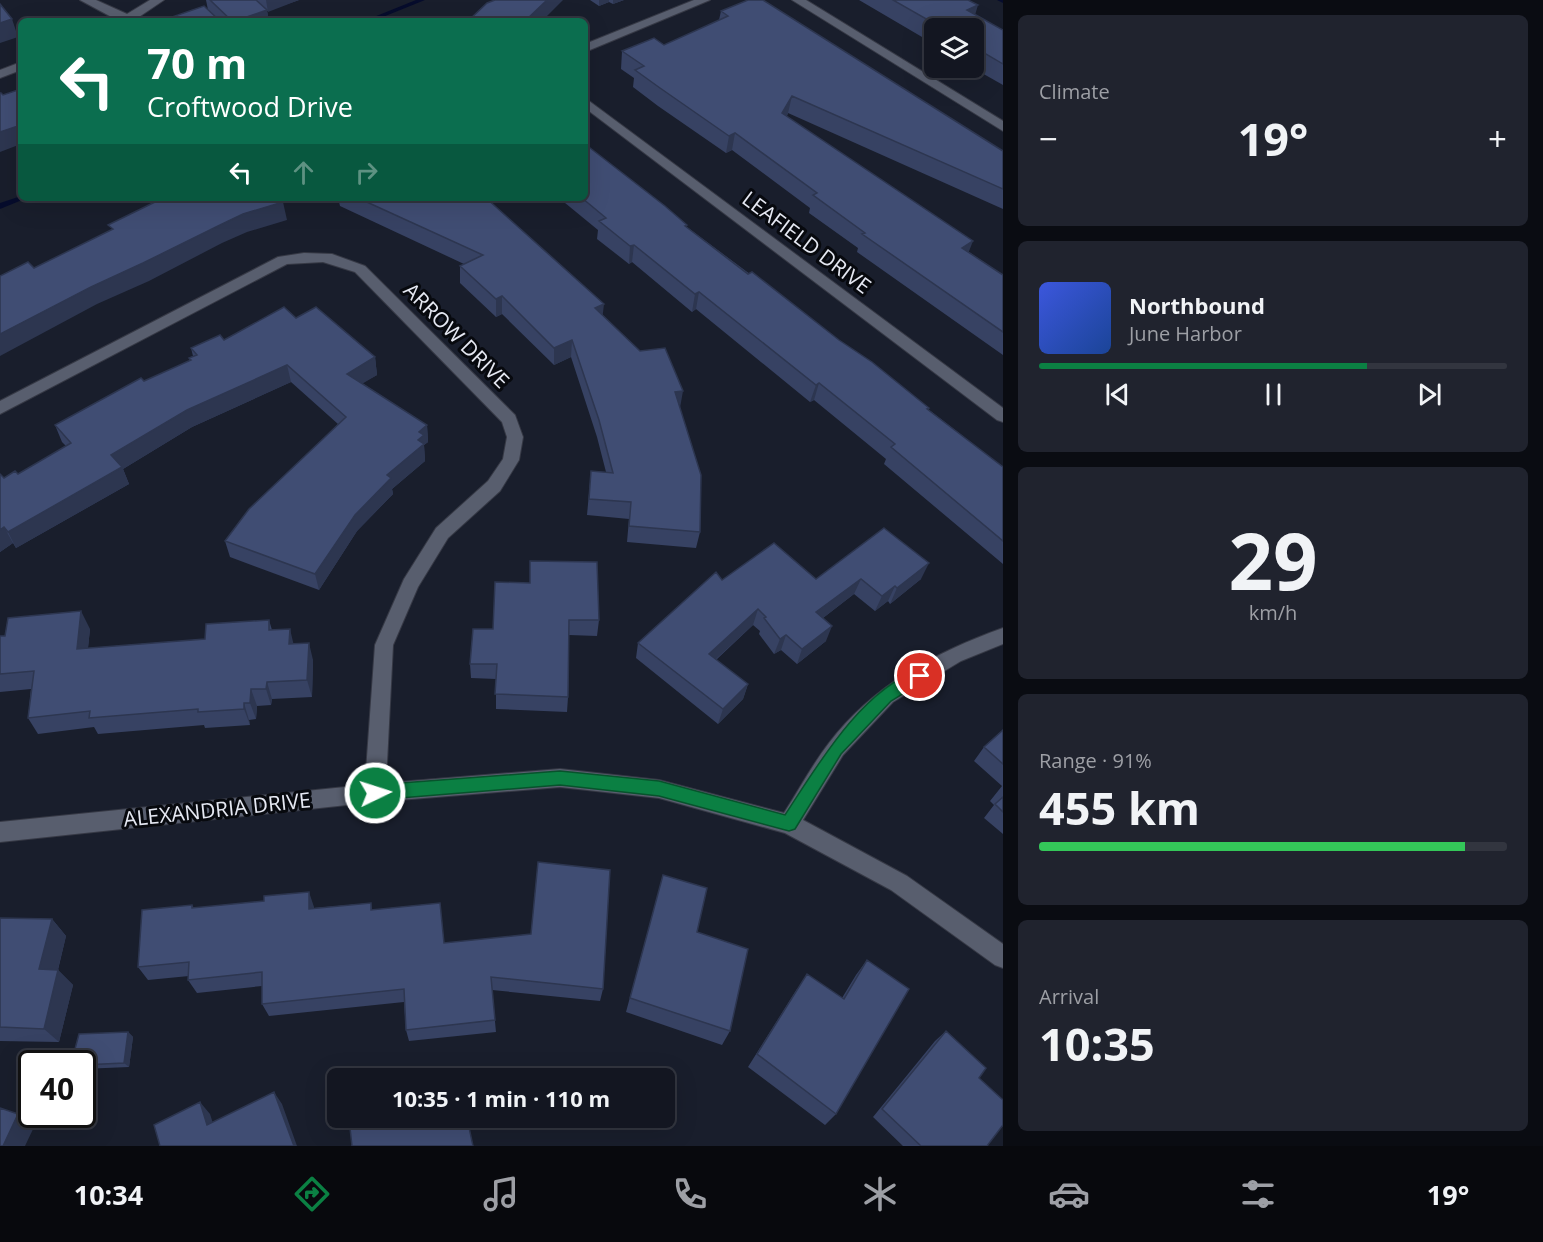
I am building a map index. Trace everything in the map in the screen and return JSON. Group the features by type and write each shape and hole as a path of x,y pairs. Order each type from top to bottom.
{"street":[{"path":"86,0 122,18"},
{"path":"129,18 158,0"},
{"path":"588,47 704,0"},
{"path":"798,0 1003,127"},
{"path":"0,74 18,67"},
{"name":"LEAFIELD DRIVE","path":"588,104 1003,416"},
{"name":"ARROW DRIVE","path":"0,408 283,260 305,256 330,257 360,269 509,419 515,437 511,460 494,486 442,533 410,584 384,645 375,793"},
{"path":"789,824 836,749 886,696 954,655 1003,636"},
{"name":"ALEXANDRIA DRIVE","path":"0,832 375,793 560,778 659,789 789,824 899,883 1003,957"}],"building":[{"path":"210,0 256,0 267,10 244,18 229,18"},
{"path":"495,0 547,0 528,18 471,18 487,3"},
{"path":"748,0 763,0 1003,151 1003,189 792,96 782,113 973,241 962,248 1003,275 1003,332 862,234 865,233 813,195 817,193 735,133 729,136 635,70 644,66 622,51 654,38 664,45 728,16 721,11"},
{"path":"893,0 968,0 978,5 967,10 981,18 924,18"},
{"path":"0,4 12,19 0,23"},
{"path":"204,6 217,18 169,18"},
{"path":"984,19 1003,30 1003,64 984,53"},
{"path":"18,90 18,126 0,132 0,93 3,95"},
{"path":"588,146 665,206 687,225 685,226 748,274 752,272 839,340 872,362 929,408 927,409 1003,467 1003,541 891,447 895,444 819,383 816,385 699,292 695,294 634,245 630,246 599,221 606,218 586,201 588,201"},
{"path":"157,201 283,202 243,214 91,287 0,334 0,276 28,262 34,268 113,229 108,225"},
{"path":"365,201 489,201 604,304 595,308 640,351 665,348 683,391 675,392 701,475 700,532 629,526 631,502 589,499 591,471 613,473 599,420 572,340 554,348 502,296 496,299 460,266 483,255"},
{"path":"284,307 296,318 316,307 375,357 347,374 427,425 419,432 424,435 418,440 424,444 387,475 391,478 355,515 315,574 225,541 249,509 346,417 287,365 187,410 111,455 122,467 8,532 4,527 0,530 0,474 4,478 15,471 18,474 71,443 55,425 141,378 144,381 191,360 189,358 197,355 191,348 220,335 224,340"},
{"path":"884,528 929,563 897,588 895,586 882,596 861,579 816,612 832,626 802,649 786,635 780,639 758,609 709,654 748,684 723,709 638,643 716,572 722,580 774,543 816,579"},
{"path":"530,561 597,562 599,620 569,620 568,697 495,694 497,664 470,664 473,629 493,629 495,582 530,583"},
{"path":"81,611 77,649 205,639 206,624 269,620 269,630 290,629 289,644 309,643 307,680 267,682 266,689 251,689 250,703 244,703 244,709 198,712 198,709 89,718 90,711 28,718 34,671 0,674 0,636 5,636 8,618"},
{"path":"1003,730 1003,764 984,747"},
{"path":"1003,797 1003,812 995,804"},
{"path":"538,862 610,870 603,989 491,977 495,1020 406,1030 404,989 262,1004 262,972 188,980 189,962 138,967 142,910 264,901 264,896 309,892 309,909 371,903 371,910 440,903 444,943 531,934"},
{"path":"663,875 707,888 697,932 748,949 730,1031 630,998"},
{"path":"0,918 52,919 39,969 58,970 44,1029 0,1027"},
{"path":"867,960 909,989 836,1114 757,1054 807,974 844,999"},
{"path":"946,1031 986,1068 979,1078 1003,1100 1003,1125 987,1146 921,1146 882,1109"},
{"path":"128,1032 124,1063 96,1064 96,1050 75,1050 79,1034"},
{"path":"274,1092 294,1146 160,1146 154,1125 200,1102 207,1125"},
{"path":"0,1108 18,1114 3,1146 0,1146"},
{"path":"350,1128 469,1128 473,1146 352,1146"}],"waterway":[{"path":"375,18 422,0"},
{"path":"0,206 18,200"}],"route":[{"path":"375,793 560,778 659,789 789,824 836,749 886,696 920,676"}]}
